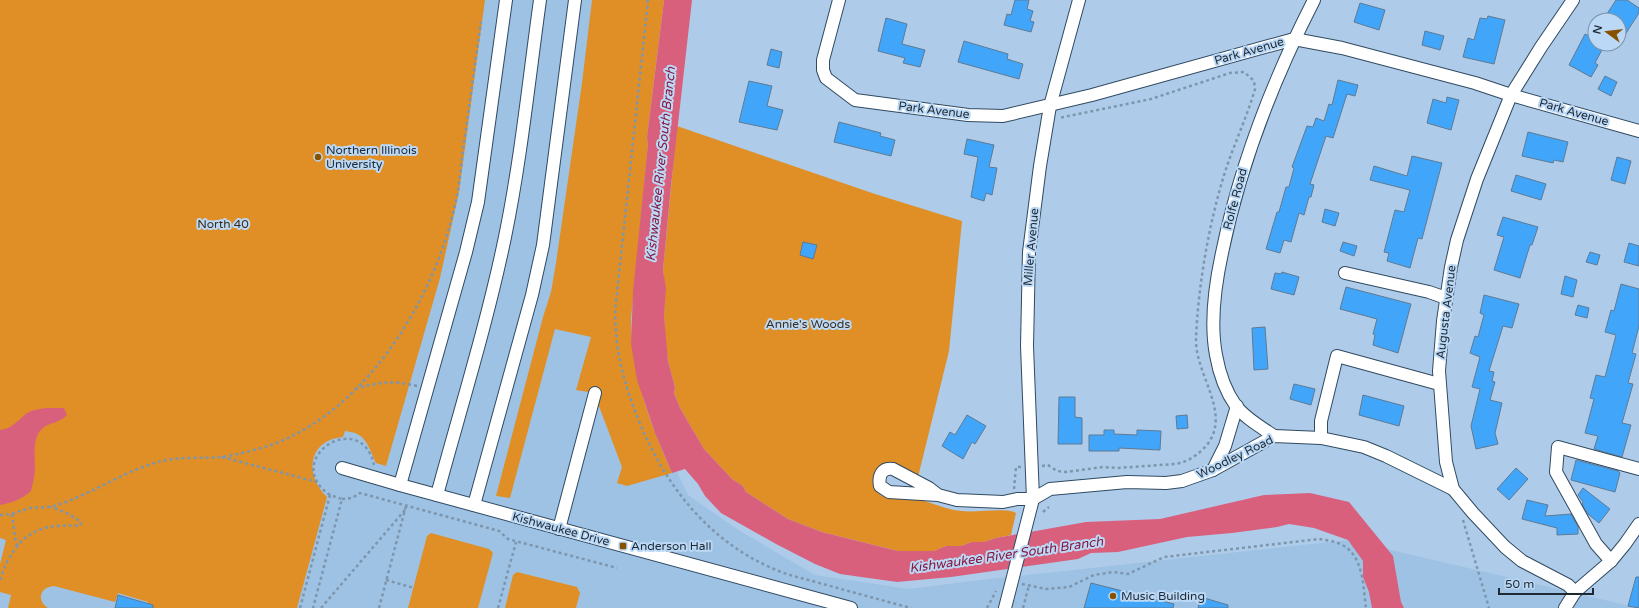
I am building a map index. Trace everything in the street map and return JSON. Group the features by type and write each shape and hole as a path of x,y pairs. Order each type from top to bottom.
{"street":[{"path":"400,485 466,252 478,202 506,0"},
{"path":"437,495 505,237 520,146 540,0"},
{"path":"474,506 532,295 544,245 575,0"},
{"name":"Park Avenue","path":"839,0 823,60 823,70 826,78 855,100 968,115 1003,116 1092,95 1294,39 1350,50 1475,83 1639,131"},
{"name":"Miller Avenue","path":"1006,608 1033,499 1027,346 1029,252 1040,166 1050,106 1079,0"},
{"name":"Rolfe Road","path":"1274,436 1244,414 1237,406 1227,389 1216,355 1215,299 1217,276 1228,224 1247,158 1294,39 1314,0"},
{"name":"Augusta Avenue","path":"1573,0 1511,94 1468,204 1453,260 1442,321 1439,384 1446,462 1453,489 1505,547 1522,561 1568,585 1575,592"},
{"path":"1345,273 1429,292 1446,298"},
{"path":"1321,438 1321,421 1337,356 1439,384"},
{"path":"559,529 596,393"},
{"path":"1213,470 1225,446 1237,406"},
{"name":"Woodley Road","path":"1033,499 1050,489 1127,482 1166,483 1182,481 1213,470 1274,436 1321,438 1364,447 1386,456 1453,489"},
{"path":"1611,561 1596,544 1556,472 1558,447 1639,469"},
{"name":"Kishwaukee Drive","path":"342,468 474,506 851,608"},
{"path":"938,495 957,500 978,501 1003,502 1033,499"},
{"path":"1565,608 1575,592 1611,561 1639,524"}],"path":[{"path":"648,0 615,312 616,340 620,366 627,392 645,434 665,474 687,505 710,529 738,550 763,564 787,574 911,608"},
{"path":"0,515 12,514 34,508 50,507 162,461 181,458 222,457 270,445 306,429 326,415 355,389 393,344 410,318 426,287 442,248 456,204 481,22"},
{"path":"1013,500 1016,467 1048,465 1057,471 1066,472 1103,467 1117,468 1175,464 1195,457 1209,443 1217,420 1210,393 1199,362 1196,342 1201,293 1210,231 1225,172 1255,89 1254,81 1244,72 1230,73 1151,99 1059,118"},
{"path":"355,389 375,383 398,382 427,389"},
{"path":"222,457 317,482"},
{"path":"300,608 330,495 342,499 352,498 360,493 499,531 508,539 516,542 617,568"},
{"path":"313,608 342,499"},
{"path":"379,608 406,506"},
{"path":"0,580 7,562 18,547 34,532 40,528 57,525 80,526 81,522 76,518 50,507"},
{"path":"321,608 404,510"},
{"path":"12,514 18,547"},
{"path":"1462,517 1489,608"},
{"path":"987,608 1002,582 1012,581 1046,589 1069,587 1094,575 1113,572 1128,574 1164,557 1319,539 1341,544 1352,553 1360,568 1366,608"},
{"path":"498,608 516,542"},
{"path":"386,580 414,588"},
{"path":"1023,608 1029,585"}],"shaded area":[{"name":"Northern Illinois University","path":"0,0 656,0 635,383 688,495 740,531 815,575 909,589 1348,540 1639,608 0,608"}],"green space":[{"name":"North 40","path":"0,0 485,0 459,192 440,278 386,466 376,463 364,439 353,432 345,431 343,437 331,440 322,445 316,452 313,460 315,479 327,497 297,608 147,608 148,602 118,593 115,602 54,586 45,589 41,594 44,605 48,608 8,608 11,595 0,592 0,564 6,540 0,538"},
{"path":"592,0 664,0 647,137 648,144 631,319 635,360 643,398 656,435 672,473 627,486 617,483 622,467 594,393 576,390 591,337 555,329 510,498 496,496 543,317 551,292 582,83"},
{"name":"Annie's Woods","path":"677,126 875,194 962,221 949,351 918,477 898,465 888,463 883,464 877,469 874,474 873,481 877,492 887,498 909,496 945,508 962,511 1012,511 1016,513 1011,535 984,542 972,542 961,546 946,546 934,551 898,551 822,532 788,519 746,492 743,486 732,479 704,449 680,408 674,393 675,387 668,361 665,338 665,288 663,270"},
{"path":"431,533 489,549 493,553 478,608 408,608 427,536"},
{"path":"517,572 577,587 580,593 576,608 505,608 513,575"}],"water":[{"name":"Kishwaukee River South Branch","path":"664,0 692,0 663,270 666,288 664,316 668,361 675,387 674,393 680,408 704,449 732,479 743,486 746,492 788,519 822,532 898,551 934,551 946,546 961,546 972,542 984,542 996,538 1086,522 1160,519 1264,495 1310,493 1349,502 1393,556 1401,602 1404,608 1372,608 1369,592 1363,577 1363,561 1348,540 1314,528 1289,524 1232,533 1187,537 1118,552 1091,553 1078,559 951,577 897,582 840,574 815,564 721,513 705,496 698,484 685,469 672,473 655,433 637,380 631,344 633,291 648,144 647,137"},
{"path":"46,408 64,408 67,415 43,428 37,436 35,446 35,473 31,491 17,500 0,505 0,430 8,428 29,412"}],"building":[{"path":"1015,0 1029,0 1027,9 1033,11 1030,21 1034,22 1031,32 1004,25 1007,14 1011,15"},
{"path":"1616,0 1627,0 1639,8 1639,13 1627,32 1627,12 1608,12"},
{"path":"1360,3 1385,10 1379,30 1354,22"},
{"path":"1488,16 1505,20 1494,64 1463,57 1468,38 1474,40 1480,18 1487,19"},
{"path":"886,18 907,24 902,44 925,50 920,67 903,63 905,58 878,51"},
{"path":"1425,31 1444,36 1440,50 1422,45"},
{"path":"1585,34 1587,35 1587,52 1601,52 1595,63 1598,65 1591,77 1569,65"},
{"path":"964,41 1008,54 1007,59 1023,64 1019,79 958,62"},
{"path":"771,49 782,52 779,68 767,65"},
{"path":"1605,76 1617,82 1611,96 1598,89"},
{"path":"1338,80 1358,85 1355,96 1347,94 1333,138 1326,136 1310,184 1314,185 1311,197 1309,197 1304,215 1299,213 1291,242 1284,240 1280,253 1266,249 1286,187 1289,187 1294,168 1292,167 1307,126 1313,127 1316,118 1324,121 1329,104 1332,105"},
{"path":"749,81 772,86 767,106 783,110 777,130 739,122"},
{"path":"1447,97 1459,100 1451,130 1427,123 1433,99 1446,103"},
{"path":"839,122 881,133 880,136 895,140 891,156 834,142"},
{"path":"1528,132 1568,142 1563,162 1554,160 1553,163 1522,156"},
{"path":"967,139 994,145 989,167 997,168 992,195 986,193 984,201 971,197 978,157 964,154"},
{"path":"1412,156 1442,163 1422,239 1418,238 1410,268 1387,261 1389,253 1384,252 1395,210 1404,212 1410,190 1370,180 1374,166 1407,176"},
{"path":"1617,157 1631,161 1625,184 1611,180"},
{"path":"1516,175 1546,184 1541,200 1511,191"},
{"path":"1325,209 1339,213 1335,226 1322,222"},
{"path":"1503,217 1538,227 1532,245 1530,245 1520,278 1494,270 1504,237 1497,235"},
{"path":"803,242 817,245 813,259 800,255"},
{"path":"1343,242 1357,246 1354,256 1340,251"},
{"path":"1629,243 1639,246 1639,266 1624,262"},
{"path":"1590,252 1600,255 1597,265 1586,262"},
{"path":"1282,272 1299,277 1294,295 1271,289 1275,273 1281,274"},
{"path":"1565,276 1577,280 1573,297 1561,294"},
{"path":"1621,284 1639,289 1639,326 1632,353 1636,354 1628,383 1633,384 1622,423 1631,425 1622,457 1594,449 1598,436 1585,433 1594,399 1590,398 1596,375 1605,377 1616,335 1605,332 1611,310 1614,311"},
{"path":"1346,287 1411,304 1398,353 1373,345 1375,335 1373,334 1377,319 1340,309"},
{"path":"1484,295 1519,304 1512,328 1503,326 1489,371 1494,372 1492,381 1495,382 1490,400 1502,403 1495,433 1498,444 1476,449 1471,426 1480,389 1472,387 1480,357 1470,353 1475,336 1478,337 1484,315 1480,313"},
{"path":"1578,305 1589,308 1587,318 1575,315"},
{"path":"1265,327 1268,369 1254,370 1252,328"},
{"path":"1294,384 1315,389 1311,405 1290,399"},
{"path":"1363,395 1404,406 1399,426 1359,415"},
{"path":"1059,397 1075,397 1075,417 1082,418 1082,444 1058,444"},
{"path":"967,415 986,426 975,444 972,442 963,459 942,446 950,432 955,435"},
{"path":"1187,415 1188,428 1177,429 1176,416"},
{"path":"1104,430 1114,430 1114,434 1137,435 1137,430 1161,431 1160,450 1119,448 1119,451 1089,451 1089,435 1104,435"},
{"path":"1576,460 1618,471 1620,473 1615,492 1571,480"},
{"path":"1516,468 1528,479 1509,500 1497,489"},
{"path":"1583,488 1610,509 1599,523 1588,514 1582,504 1583,502 1578,495"},
{"path":"1527,500 1548,505 1545,516 1571,514 1578,527 1578,534 1557,535 1557,528 1522,519"},
{"path":"1636,577 1639,577 1639,608 1628,606"},
{"name":"Music Building","path":"1091,583 1174,604 1173,608 1084,608"},
{"path":"118,595 153,605 153,608 115,608"},
{"name":"Music Building","path":"1201,597 1228,605 1228,608 1198,608"}],"place":[{"name":"Northern Illinois University","path":"318,157"},
{"name":"Anderson Hall","path":"623,546"},
{"name":"Music Building","path":"1113,596"}]}
